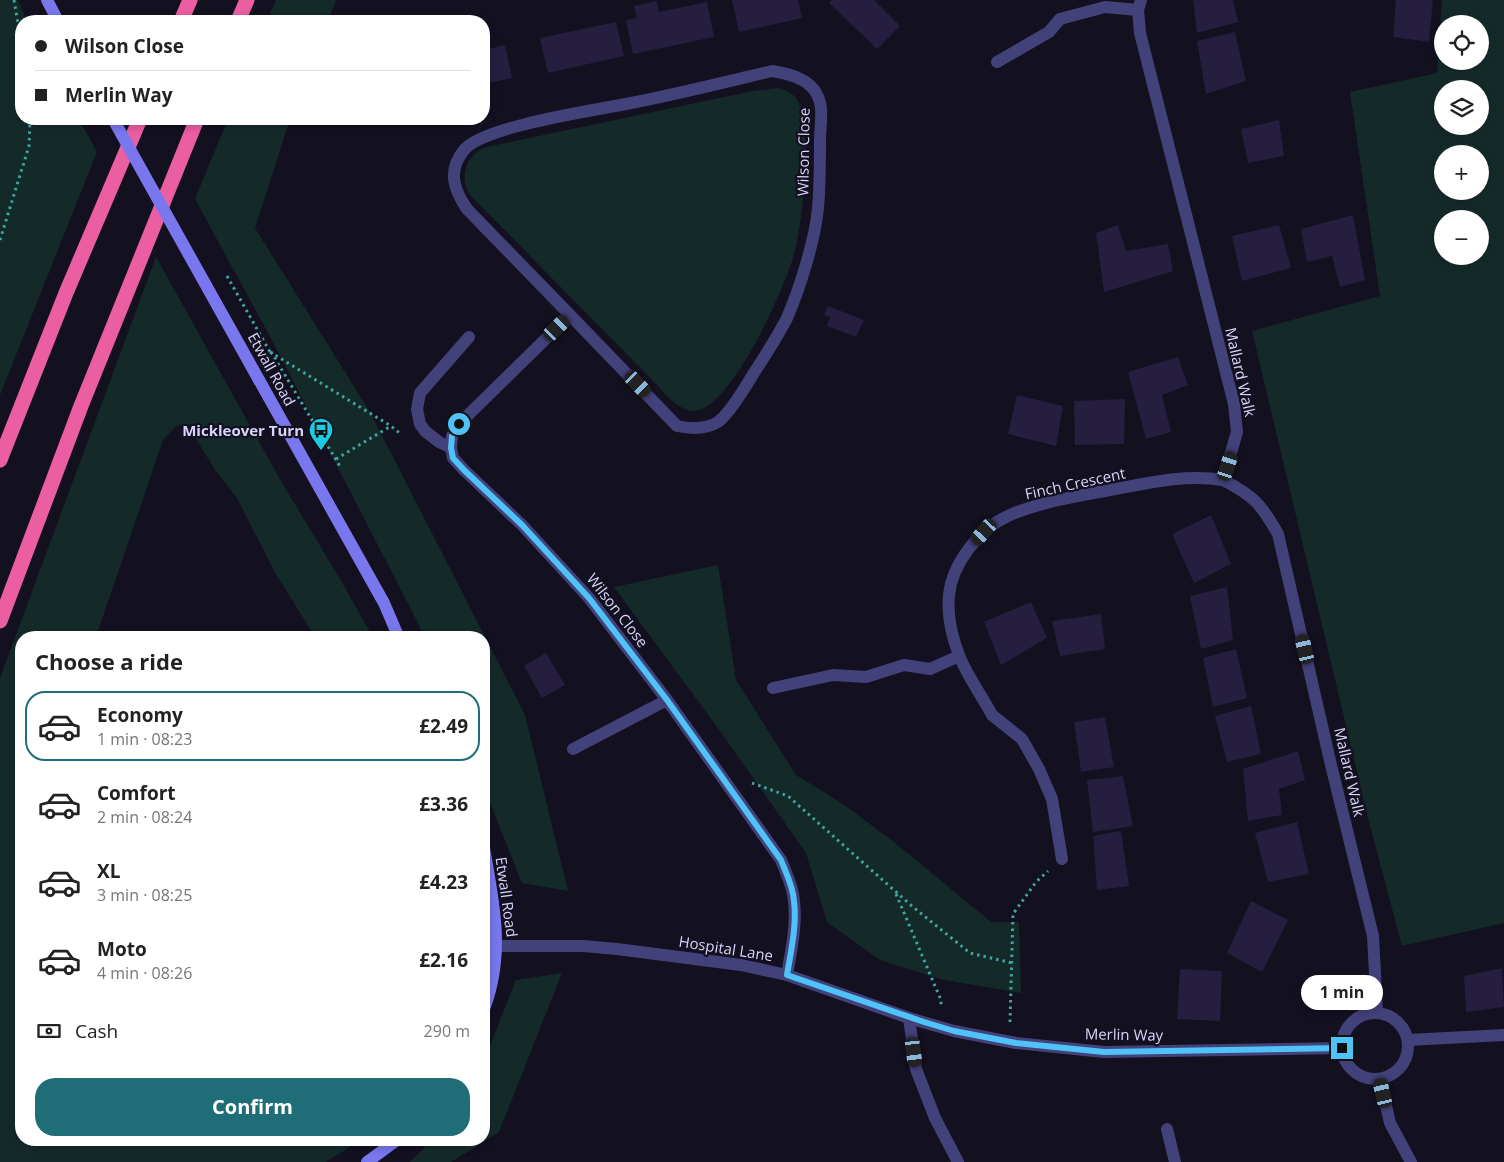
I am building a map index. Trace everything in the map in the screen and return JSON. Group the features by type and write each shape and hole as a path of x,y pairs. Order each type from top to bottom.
{"highway":[{"path":"184,15 190,0"},
{"path":"241,15 247,0"},
{"path":"0,460 63,302 137,125"},
{"path":"0,620 81,406 195,125"}],"street":[{"path":"47,0 55,15"},
{"name":"Mallard Walk","path":"997,62 1049,32 1060,18 1105,6 1139,5 1140,33 1234,404 1237,432 1223,480 1241,489 1256,500 1278,534 1331,765 1373,936 1377,1012"},
{"name":"Wilson Close","path":"772,71 784,72 814,90 820,100 822,112 818,210 805,265 787,317 778,335 745,388 718,422 704,428 677,426 570,315 472,214 457,194 454,184 454,172 464,150 483,137 531,123 632,103 772,71"},
{"name":"Etwall Road","path":"115,125 384,604 396,631"},
{"path":"469,337 420,393 416,409 420,424 425,431 439,442 451,448 452,436 459,424 570,315"},
{"name":"Wilson Close","path":"451,448 453,458 464,470 522,525 589,598 667,700 781,860 790,881 794,900 794,918 787,975"},
{"name":"Finch Crescent","path":"1062,859 1052,799 1040,769 1022,739 992,715 959,656 950,624 949,594 957,568 968,549 984,532 1006,516 1059,499 1182,478 1203,476 1223,480"},
{"path":"773,688 833,675 866,677 904,665 930,669 959,656"},
{"path":"573,749 667,700"},
{"name":"Etwall Road","path":"490,882 494,904 497,946 490,988"},
{"name":"Hospital Lane","path":"497,946 617,948 741,965 787,975 910,1018"},
{"path":"1377,1012 1388,1015 1404,1029 1408,1040 1408,1050 1405,1060 1390,1075 1380,1078 1369,1078 1354,1071 1344,1058 1342,1048 1343,1037 1348,1026 1356,1018 1377,1012"},
{"path":"910,1018 916,1069 935,1118 958,1162"},
{"name":"Merlin Way","path":"910,1018 1009,1042 1104,1052 1342,1048"},
{"path":"1408,1040 1504,1034"},
{"path":"1380,1078 1390,1123 1410,1162"},
{"path":"1167,1129 1175,1162"},
{"path":"368,1162 389,1146"}],"path":[{"path":"14,0 17,15"},
{"path":"0,240 29,146 30,125"},
{"path":"341,468 270,352 391,426 404,438"},
{"path":"336,459 391,426"},
{"path":"720,773 788,796 895,891 970,953 1012,963"},
{"path":"1009,1042 1013,914 1036,882 1062,859"},
{"path":"895,891 941,1000 938,1026"}],"green space":[{"path":"0,0 18,0 24,15 15,15 15,125 82,125 97,152 0,395"},
{"path":"276,0 336,0 330,15 270,15"},
{"path":"1442,0 1504,0 1504,923 1402,946 1368,818 1252,331 1380,296 1350,92 1437,73 1437,70 1489,70 1489,15 1441,15"},
{"path":"779,88 795,97 801,109 806,150 803,201 793,258 767,320 739,370 724,390 709,405 695,411 689,410 677,405 666,395 471,197 465,183 466,168 473,155 481,149 491,146 753,91"},
{"path":"226,125 288,125 255,228 370,412 482,631 421,631 274,344 195,199"},
{"path":"156,257 281,481 370,631 311,631 274,571 237,498 215,470 187,424 176,426 163,440 98,631 17,631"},
{"path":"718,565 736,680 796,775 843,804 894,842 991,922 1019,922 1021,993 940,979 880,960 827,922 806,853 720,731 614,587"},
{"path":"15,638 15,1146 351,1146 326,1162 0,1162 0,678"},
{"path":"490,647 525,715 568,891 522,883 490,803"},
{"path":"562,973 499,1132 490,1138 490,1046 516,980"},
{"path":"425,1146 477,1146 451,1162 410,1162"}],"building":[{"path":"732,0 798,0 802,18 739,32"},
{"path":"832,0 874,0 900,26 877,49 829,3"},
{"path":"1193,0 1233,0 1238,22 1197,33"},
{"path":"1396,0 1433,0 1429,42 1393,37"},
{"path":"657,1 659,12 707,2 714,37 633,54 626,20 637,18 634,6"},
{"path":"616,22 624,56 548,73 540,38"},
{"path":"1235,32 1246,81 1206,94 1197,41"},
{"path":"505,45 512,78 490,83 490,49"},
{"path":"1279,120 1284,156 1248,163 1241,129"},
{"path":"1353,215 1365,280 1340,287 1332,256 1307,262 1301,229"},
{"path":"1118,225 1126,251 1168,244 1173,271 1104,292 1096,233"},
{"path":"1279,225 1291,268 1242,281 1232,236"},
{"path":"828,306 864,320 856,337 827,326 830,317 824,315"},
{"path":"1178,357 1188,385 1162,395 1171,432 1146,439 1128,372"},
{"path":"1017,395 1063,406 1056,446 1008,434"},
{"path":"1125,399 1124,444 1075,445 1074,401"},
{"path":"1211,515 1231,564 1194,583 1172,534"},
{"path":"1227,587 1233,640 1201,649 1190,596"},
{"path":"1031,602 1047,638 1001,665 984,622"},
{"path":"1101,614 1105,649 1060,656 1052,621"},
{"path":"1236,649 1247,698 1213,707 1203,658"},
{"path":"546,653 565,685 542,698 524,666"},
{"path":"1251,706 1261,754 1227,762 1215,716"},
{"path":"1105,717 1114,767 1081,772 1074,722"},
{"path":"1298,751 1305,780 1279,789 1282,815 1248,821 1243,769"},
{"path":"1123,776 1133,826 1093,832 1087,780"},
{"path":"1297,822 1309,874 1268,882 1255,833"},
{"path":"1121,831 1129,886 1097,890 1093,836"},
{"path":"1251,901 1288,920 1262,972 1227,953"},
{"path":"1502,968 1504,1007 1466,1012 1464,976"},
{"path":"1180,969 1222,971 1220,1021 1177,1019"}],"place":[{"name":"Mickleover Turn","path":"321,451"}],"route":[{"path":"459,424 452,436 451,448 453,458 522,525 589,598 667,700 781,860 790,881 794,900 793,938 787,975 910,1018 954,1031 1016,1043 1104,1052 1342,1048"}]}
